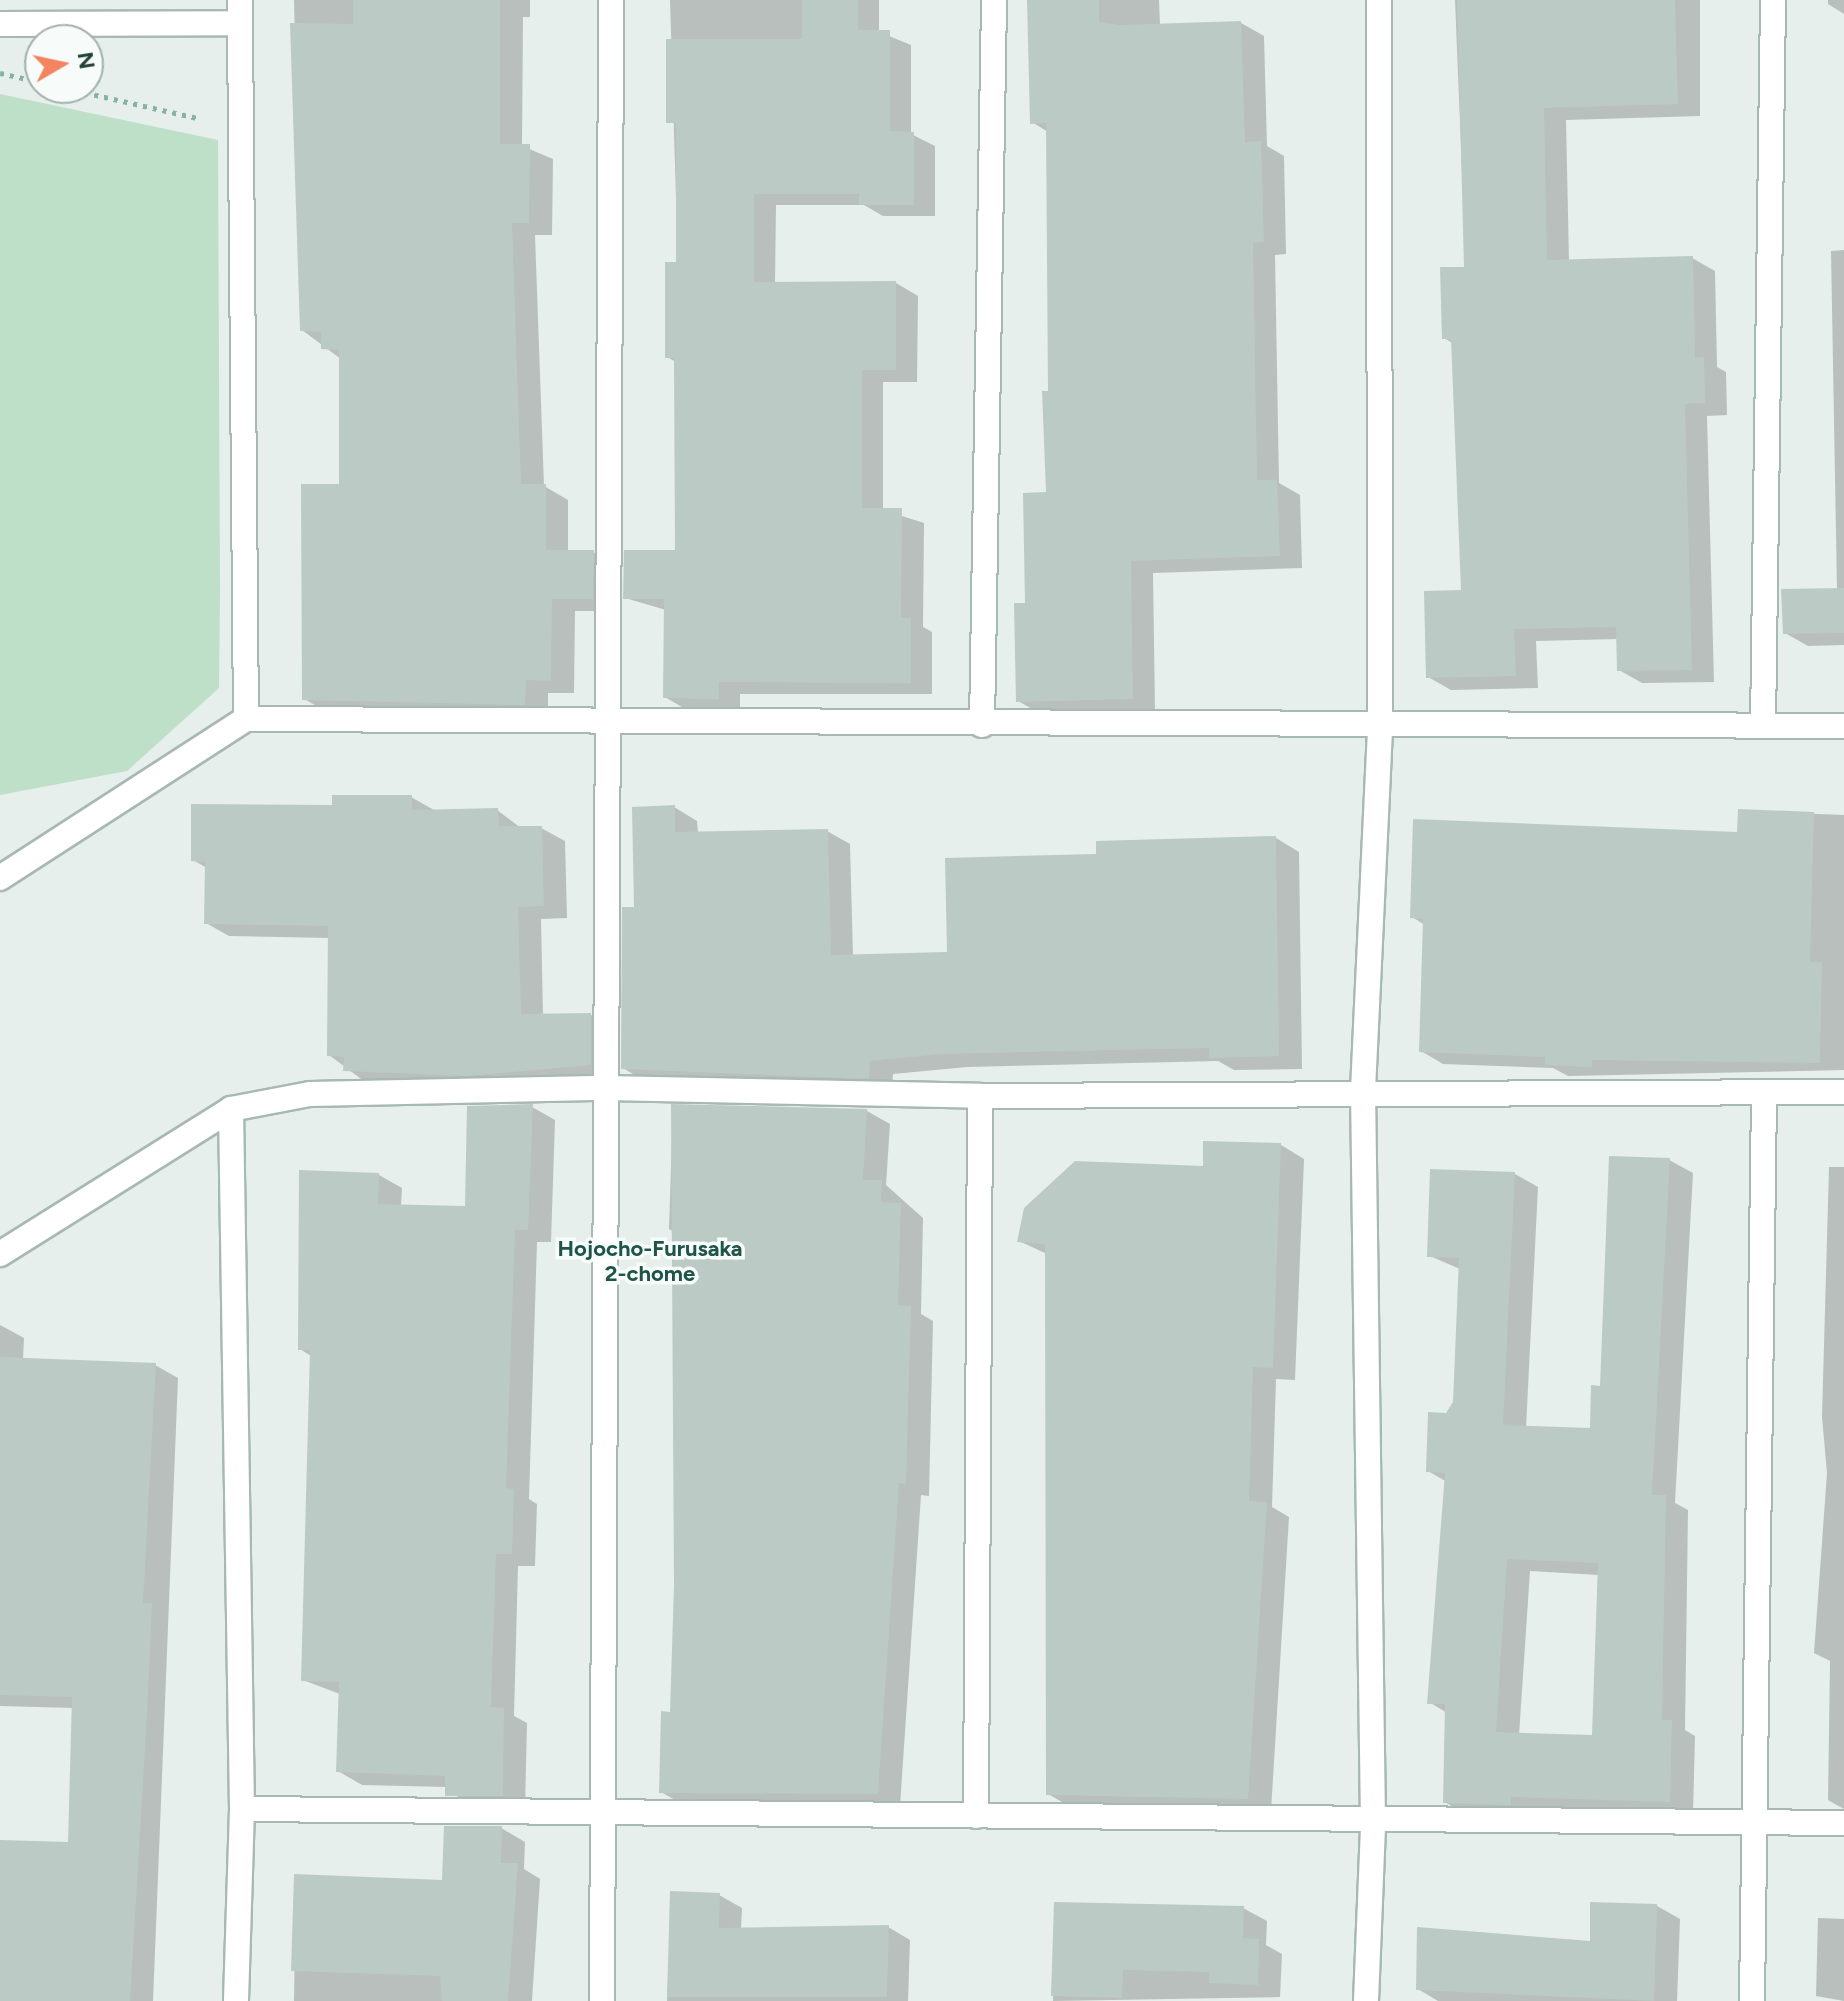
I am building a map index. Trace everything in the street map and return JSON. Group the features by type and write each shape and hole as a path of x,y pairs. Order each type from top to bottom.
{"street":[{"path":"602,2001 611,0"},
{"path":"982,725 994,0"},
{"path":"1366,2001 1373,1823 1363,1090 1380,725 1379,0"},
{"path":"1763,726 1773,0"},
{"path":"0,24 240,11 246,719"},
{"path":"0,878 246,719 606,726 1844,726"},
{"path":"0,1254 231,1109 310,1094 606,1088 980,1096 1363,1090 1844,1092"},
{"path":"1752,2001 1764,1092"},
{"path":"976,1816 980,1096"},
{"path":"231,1109 242,1809 236,2001"},
{"path":"242,1809 1373,1823 1844,1823"}],"path":[{"path":"0,73 24,78"},
{"path":"104,97 241,128"}],"green space":[{"path":"0,94 24,99 24,104 47,104 218,140 220,591 219,688 127,771 0,795"}],"building":[{"path":"353,0 500,0 500,144 530,144 529,223 512,223 521,484 546,484 546,550 594,550 593,599 552,599 551,681 526,680 525,705 302,700 301,484 339,484 339,350 321,349 321,332 300,331 290,23 353,24"},
{"path":"802,0 858,0 858,30 890,30 890,131 914,132 914,205 859,205 859,194 754,194 754,282 896,281 896,370 862,370 862,508 902,508 901,618 911,618 911,683 719,682 719,699 663,698 664,599 623,599 624,550 675,550 674,358 665,358 665,262 676,262 676,123 666,123 666,39 802,39"},
{"path":"1027,0 1099,0 1099,22 1120,25 1241,21 1245,142 1261,141 1264,242 1253,243 1257,480 1277,480 1280,556 1131,561 1133,699 1016,702 1014,603 1025,603 1023,493 1046,492 1042,391 1048,391 1046,123 1030,124"},
{"path":"1457,0 1675,0 1678,104 1544,108 1547,260 1693,256 1695,358 1704,357 1705,403 1685,404 1692,670 1617,671 1616,627 1514,629 1516,676 1426,678 1424,591 1461,590 1451,339 1442,339 1440,267 1464,267"},
{"path":"1844,588 1844,633 1783,634 1781,589"},
{"path":"332,795 412,795 412,810 498,808 499,826 542,826 544,906 518,907 521,1014 591,1013 591,1065 468,1076 343,1071 344,1057 327,1056 328,926 204,924 205,862 191,861 191,804 332,805"},
{"path":"675,805 675,832 828,829 831,955 947,952 945,858 1096,854 1096,841 1276,836 1279,1056 1209,1058 1209,1048 942,1054 870,1061 869,1079 621,1069 622,907 634,907 632,807"},
{"path":"1738,809 1814,812 1810,962 1822,962 1820,1063 1592,1060 1592,1067 1545,1065 1545,1057 1419,1052 1423,919 1410,918 1413,819 1737,832"},
{"path":"533,1104 528,1230 515,1230 506,1488 514,1489 512,1554 496,1554 491,1707 504,1708 503,1796 445,1796 445,1776 336,1772 339,1682 301,1681 310,1350 298,1350 299,1170 379,1173 378,1204 465,1206 467,1106"},
{"path":"671,1104 867,1109 863,1180 882,1180 881,1202 901,1203 898,1305 911,1306 906,1484 899,1483 878,1794 659,1793 661,1711 670,1712 674,1586"},
{"path":"1203,1141 1281,1143 1273,1368 1253,1367 1249,1501 1267,1502 1248,1799 1046,1795 1045,1244 1017,1242 1024,1208 1075,1161 1203,1166"},
{"path":"1609,1156 1670,1158 1652,1495 1666,1495 1662,1720 1672,1720 1670,1802 1511,1797 1511,1805 1443,1803 1445,1704 1427,1704 1445,1473 1426,1472 1428,1412 1446,1413 1453,1402 1459,1258 1427,1257 1430,1169 1515,1172 1503,1425 1590,1428 1591,1385 1600,1386","holes":["1507,1559 1598,1563 1592,1735 1496,1732"]},
{"path":"0,1357 156,1363 143,1603 152,1603 130,2001 0,2001 0,1840 68,1842 72,1697 0,1695"},
{"path":"444,1826 502,1826 501,1863 518,1863 508,2001 442,2001 440,1976 291,1971 294,1874 442,1880"},
{"path":"670,1891 720,1893 719,1928 889,1925 887,1997 667,1997"},
{"path":"1054,1902 1244,1906 1243,1938 1259,1939 1258,1985 1209,1983 1209,1972 1123,1970 1122,1998 1051,1996"},
{"path":"1590,1902 1657,1904 1654,2001 1416,1990 1417,1927 1590,1941"}],"district":[{"name":"Hojocho-Furusaka 2-chome","path":"650,1260"}]}
